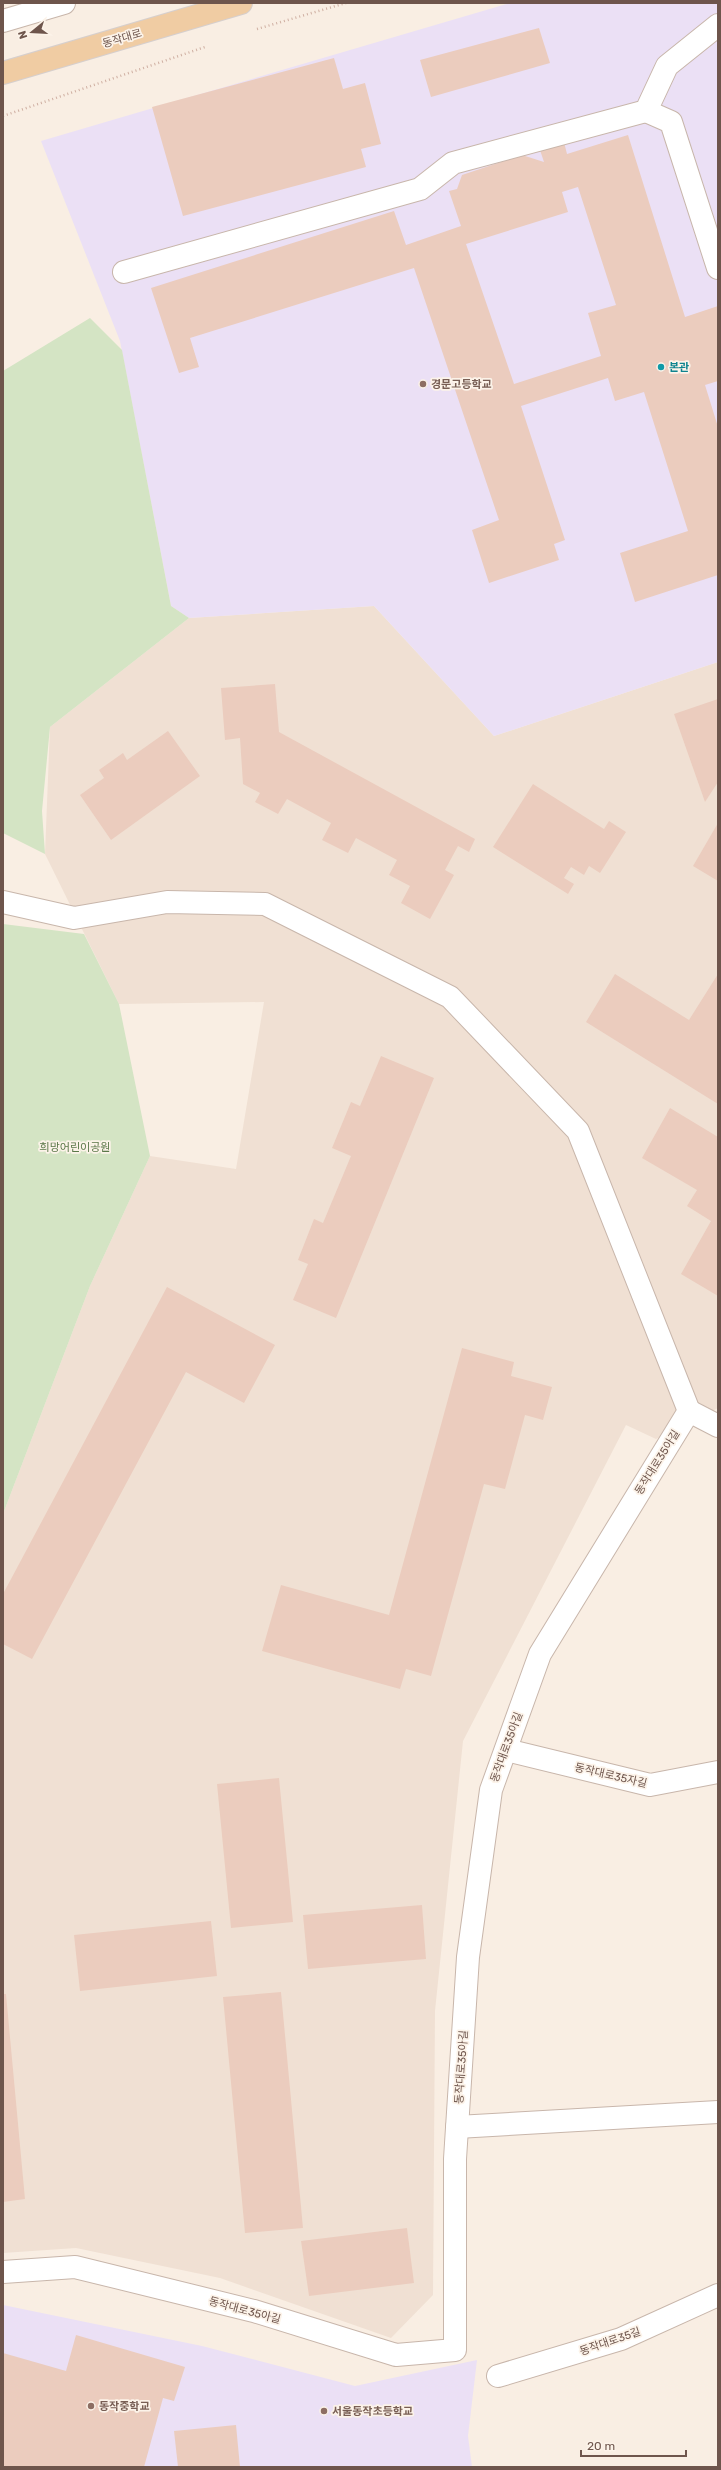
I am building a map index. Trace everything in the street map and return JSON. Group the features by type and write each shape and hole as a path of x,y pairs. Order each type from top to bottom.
{"main road":[{"name":"동작대로","path":"3,73 241,3"}],"street":[{"path":"3,21 64,3"},
{"path":"646,111 667,66 718,25"},
{"path":"124,272 420,190 453,163 646,111 671,122 718,268"},
{"path":"3,902 74,918 167,902 265,904 450,997 578,1131 689,1411 718,1426"},
{"name":"동작대로35아길","path":"3,2272 75,2267 254,2311 396,2355 455,2350 457,2127 468,1957 491,1790 540,1654 689,1411"},
{"name":"동작대로35자길","path":"506,1750 650,1785 718,1772"},
{"path":"457,2127 718,2112"},
{"name":"동작대로35길","path":"498,2376 621,2339 718,2295"}],"path":[{"path":"251,31 346,3"},
{"path":"3,116 206,46"}],"shaded area":[{"name":"경문고등학교","path":"510,3 718,3 718,662 494,736 374,606 189,618 171,606 120,341 41,141"},
{"path":"374,606 494,736 718,662 718,1408 656,1439 626,1425 463,1741 435,2011 433,2295 391,2338 220,2278 76,2248 3,2253 3,1514 90,1286 150,1156 236,1169 264,1002 119,1004 45,854 50,727 189,618"},
{"path":"3,2305 202,2346 355,2386 477,2360 468,2436 472,2467 3,2467"}],"green space":[{"path":"90,318 122,350 171,606 189,618 50,727 42,811 45,854 3,833 3,371"},
{"name":"희망어린이공원","path":"3,924 84,934 119,1004 150,1156 90,1286 3,1514"}],"building":[{"path":"539,28 550,63 431,97 420,60"},
{"path":"334,58 343,89 365,83 381,144 361,149 366,167 183,216 152,107"},
{"path":"628,135 685,317 718,306 718,381 705,385 718,427 718,575 635,602 620,553 688,531 644,392 615,401 608,378 521,406 565,540 554,544 559,560 489,583 472,530 499,520 414,268 190,338 199,367 179,373 151,288 394,211 406,245 461,226 449,191 457,189 462,175 522,155 544,162 540,150 564,142 567,154","holes":["578,187 616,305 588,313 601,356 514,384 466,244 568,212 562,192"]},
{"path":"275,684 279,732 475,839 469,852 458,846 445,870 454,875 430,919 401,903 410,886 389,875 397,860 356,838 348,853 322,840 331,823 287,799 278,814 255,802 260,793 243,784 240,738 225,740 221,688"},
{"path":"718,699 718,782 705,802 674,714"},
{"path":"168,731 200,776 111,840 80,795 104,778 99,770 123,753 127,760"},
{"path":"533,784 604,829 609,821 626,832 600,873 589,866 584,875 571,867 564,878 574,884 568,894 493,847"},
{"path":"718,823 718,881 693,866"},
{"path":"615,974 689,1020 718,974 718,1104 586,1022"},
{"path":"381,1056 434,1078 336,1318 293,1300 308,1264 298,1260 314,1219 323,1223 351,1156 332,1148 351,1102 360,1106"},
{"path":"670,1108 718,1137 718,1296 681,1274 711,1221 687,1206 697,1190 642,1158"},
{"path":"167,1287 275,1345 244,1403 186,1372 32,1659 3,1644 3,1594"},
{"path":"462,1348 514,1362 511,1376 552,1387 543,1420 525,1415 505,1489 484,1484 431,1676 406,1669 400,1689 262,1651 281,1585 389,1615"},
{"path":"279,1778 293,1922 231,1928 217,1784"},
{"path":"422,1905 426,1959 308,1969 303,1915"},
{"path":"211,1921 217,1976 80,1991 74,1935"},
{"path":"281,1992 303,2228 245,2233 223,1997"},
{"path":"3,1994 6,1994 25,2199 3,2202"},
{"path":"407,2228 414,2283 309,2296 301,2241"},
{"name":"동작중학교","path":"76,2335 185,2367 174,2401 163,2398 144,2467 3,2467 3,2353 66,2371"},
{"path":"236,2425 240,2467 178,2467 174,2431"}],"place":[{"name":"본관","path":"661,367"},
{"name":"경문고등학교","path":"423,384"},
{"name":"동작중학교","path":"91,2406"},
{"name":"서울동작초등학교","path":"324,2411"}]}
